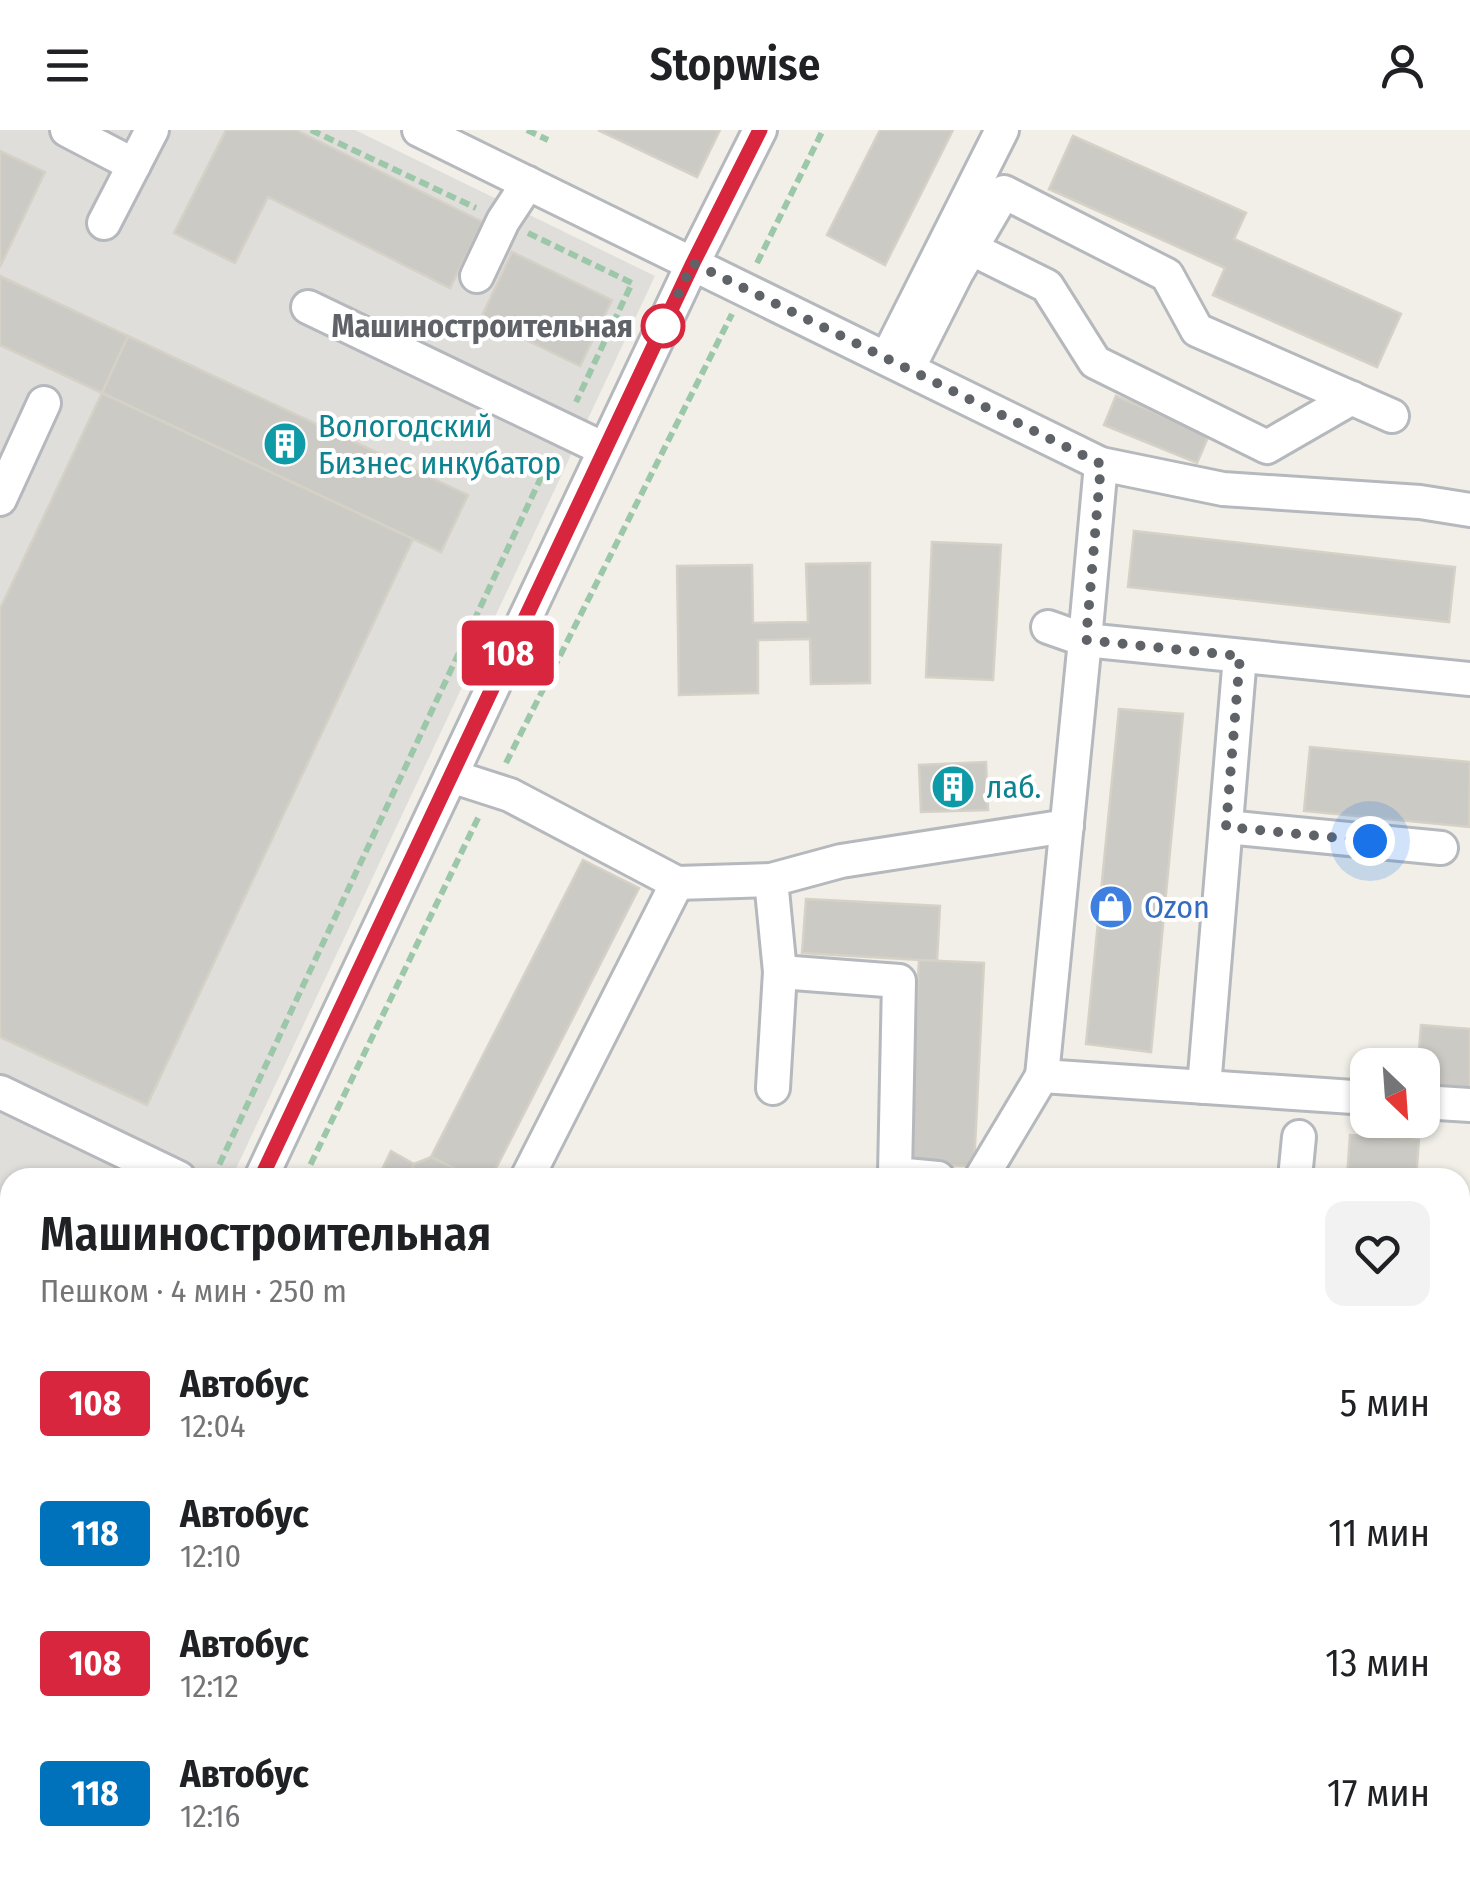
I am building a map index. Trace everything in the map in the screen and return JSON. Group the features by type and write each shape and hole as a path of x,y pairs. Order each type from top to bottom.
{"street":[{"path":"66,130 134,165"},
{"path":"104,223 152,130"},
{"path":"419,130 1101,464 1223,489 1420,502 1470,510"},
{"path":"266,1168 604,449 760,130"},
{"path":"897,364 1002,130"},
{"path":"477,276 528,183"},
{"path":"897,364 1004,192 1166,276 1198,330 1392,416"},
{"path":"972,249 1047,286 1095,362 1267,447 1352,398"},
{"path":"308,308 604,449"},
{"path":"0,499 44,403"},
{"path":"986,1168 1042,1076 1101,464"},
{"path":"1048,627 1086,640 1470,679"},
{"path":"1204,1087 1240,656"},
{"path":"450,776 510,794 677,883 771,880 841,861 1067,826"},
{"path":"1226,827 1442,848"},
{"path":"771,880 780,972 772,1088"},
{"path":"532,1168 677,883"},
{"path":"780,972 899,980 894,1168"},
{"path":"1042,1076 1350,1097"},
{"path":"0,1092 158,1168"},
{"path":"1440,1103 1470,1105"},
{"path":"1297,1168 1299,1137"}],"path":[{"path":"218,1168 632,283 311,130"},
{"path":"526,130 548,140"},
{"path":"309,1168 492,789 823,130"}],"shaded area":[{"path":"0,130 355,130 655,276 236,1168 0,1168"}],"building":[{"path":"226,130 296,130 483,222 450,288 268,197 235,263 174,233"},
{"path":"598,130 720,130 697,177"},
{"path":"880,130 953,130 885,265 827,235"},
{"path":"1073,136 1246,213 1234,239 1401,314 1377,367 1213,295 1225,268 1049,189"},
{"path":"0,151 45,172 0,267"},
{"path":"512,252 612,300 580,366 481,318"},
{"path":"0,276 128,336 102,393 0,345"},
{"name":"Вологодский Бизнес инкубатор","path":"128,336 468,495 441,552 102,393"},
{"path":"102,393 413,539 147,1105 0,1037 0,609"},
{"path":"1116,396 1209,435 1197,463 1104,425"},
{"path":"1134,531 1455,567 1449,622 1128,587"},
{"path":"932,542 1001,545 993,680 926,677"},
{"path":"870,563 870,683 811,684 810,639 758,640 758,693 679,695 677,566 752,565 753,623 808,622 806,564"},
{"path":"1119,709 1183,714 1151,1052 1086,1044"},
{"path":"1310,747 1470,762 1469,827 1304,811"},
{"name":"лаб.","path":"986,762 988,810 921,812 919,765"},
{"path":"583,860 639,888 496,1168 454,1168 431,1157"},
{"path":"806,899 940,906 937,961 802,953"},
{"path":"919,960 984,963 974,1166 909,1164"},
{"path":"1421,1025 1470,1029 1470,1091 1440,1088 1440,1048 1419,1048"},
{"path":"1350,1135 1419,1140 1417,1168 1348,1168"},
{"path":"391,1151 414,1164 412,1168 383,1168"},
{"path":"431,1157 453,1168 412,1168"}],"bus line":[{"name":"108","path":"266,1168 693,263 760,130"}],"place":[{"name":"Машиностроительная","path":"663,326"},
{"name":"Вологодский Бизнес инкубатор","path":"285,444"},
{"name":"лаб.","path":"953,787"},
{"name":"Ozon","path":"1111,907"}],"route":[{"path":"663,326 693,263 1101,464 1086,640 1240,656 1226,827 1370,841"}]}
